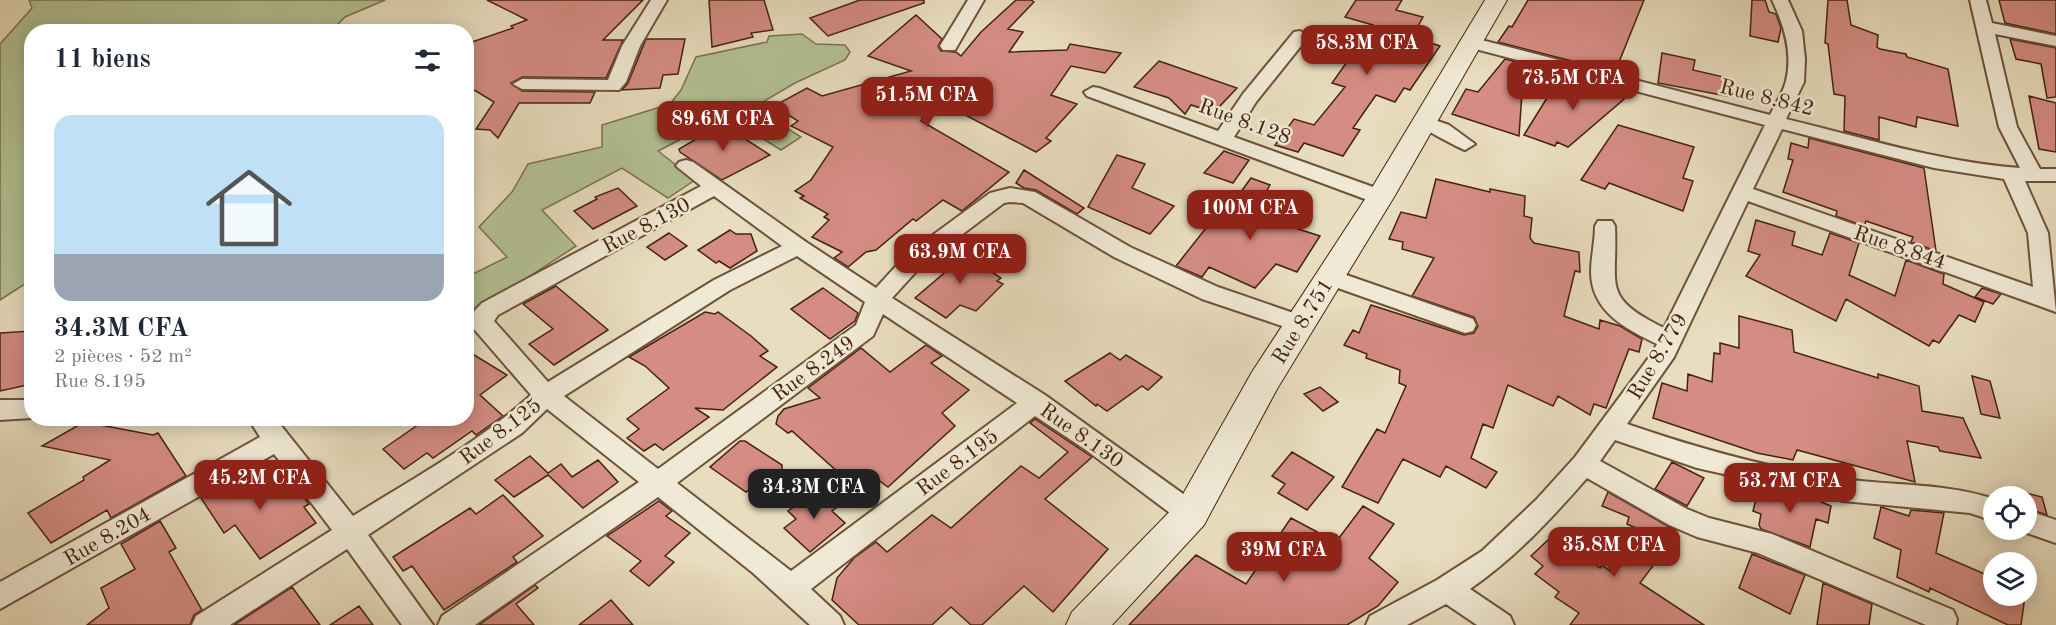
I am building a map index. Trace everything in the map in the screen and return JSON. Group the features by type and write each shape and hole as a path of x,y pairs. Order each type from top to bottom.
{"main road":[{"name":"Rue 8.751","path":"1086,625 1191,514 1264,381 1380,197 1496,0"}],"street":[{"path":"522,84 613,86 632,46 659,0"},
{"path":"949,46 976,0"},
{"name":"Rue 8.779","path":"1380,625 1447,589 1491,559 1545,508 1584,464 1662,357 1743,192 1774,122 1788,102 1795,82 1797,44 1791,20 1780,0"},
{"path":"1978,0 2008,128 2034,176"},
{"path":"1984,27 2056,41"},
{"path":"1224,138 1243,105 1263,84 1300,36"},
{"name":"Rue 8.842","path":"1470,42 1929,160 2012,175 2056,175"},
{"name":"Rue 8.128","path":"1093,92 1224,138 1380,197"},
{"path":"1423,122 1442,129 1465,144"},
{"path":"686,166 715,187"},
{"path":"2012,175 2038,233 2051,302"},
{"name":"Rue 8.130","path":"830,625 792,587 547,395 482,322 483,316 490,309 715,187 798,248 1036,402 1191,514"},
{"name":"Rue 8.844","path":"1743,192 2051,302"},
{"name":"Rue 8.249","path":"452,625 658,483 865,330 877,300 915,259 997,198 1010,195 1028,197 1122,252 1210,292 1300,324"},
{"path":"1605,226 1602,273 1604,294 1620,315 1670,341"},
{"name":"Rue 8.125","path":"206,625 513,426 547,395 722,285 798,248"},
{"path":"1329,277 1465,325"},
{"name":"Rue 8.195","path":"792,587 1036,402"},
{"path":"0,410 24,409"},
{"path":"266,426 350,532 419,625"},
{"path":"1611,429 1697,458 1843,490 1970,502 1983,506"},
{"name":"Rue 8.204","path":"0,596 276,440"},
{"path":"1584,464 1678,517 1706,529 1762,542 1947,623"},
{"path":"2037,525 2056,532"},
{"path":"1447,589 1500,625"}],"green space":[{"path":"29,0 385,0 345,17 338,24 24,24 24,285 0,300 0,44 32,8"},
{"path":"802,34 816,44 845,45 850,52 845,60 795,83 754,107 801,137 781,150 726,116 658,151 695,180 668,198 622,168 542,210 576,246 474,312 474,274 507,257 479,227 512,192 528,164 602,147 602,125 670,104 681,90 696,57 767,42 769,36"}],"building":[{"path":"487,0 643,0 603,40 623,40 606,78 522,77 511,83 522,91 595,92 590,103 519,103 498,138 490,130 476,129 494,102 474,90 474,41 513,28 511,26 527,20"},
{"path":"709,0 764,0 773,30 751,33 753,37 712,47"},
{"path":"860,0 924,0 924,3 828,36 810,18"},
{"path":"1016,0 1034,2 1008,29 1023,32 1009,52 1067,50 1070,44 1121,53 1105,73 1071,66 1051,95 1077,104 1046,138 1051,141 1036,152 933,98 921,121 1009,172 962,211 943,200 916,221 913,219 876,250 866,252 848,267 834,258 842,252 812,237 829,220 824,217 828,214 800,198 804,196 795,191 811,180 833,147 791,126 798,121 774,106 807,88 822,96 911,71 868,56 916,15 942,39 938,46 941,51 956,52 961,56 981,32"},
{"path":"1356,0 1402,0 1396,10 1423,17 1412,37 1440,46 1410,90 1404,88 1395,102 1376,95 1353,128 1360,130 1343,156 1304,143 1298,152 1275,145 1294,119 1314,125 1345,87 1332,83 1373,25 1345,17"},
{"path":"1528,0 1644,0 1615,72 1498,42 1509,26 1512,27"},
{"path":"1752,0 1765,0 1769,12 1776,14 1781,28 1778,42 1750,36"},
{"path":"1828,0 1847,0 1851,25 1878,35 1877,47 1880,49 1906,54 1907,57 1948,69 1958,126 1917,117 1916,127 1879,117 1879,140 1844,131 1845,96 1834,94 1828,44 1825,43"},
{"path":"1999,0 2056,0 2056,34 2005,23"},
{"path":"646,39 685,39 678,74 663,75 660,88 622,90 628,83"},
{"path":"2010,39 2056,48 2056,97 2047,98 2041,64 2016,59"},
{"path":"1662,53 1695,60 1693,70 1728,78 1727,96 1658,83"},
{"path":"1505,59 1524,64 1519,136 1452,114 1466,89 1478,92"},
{"path":"1159,61 1237,88 1219,107 1214,105 1210,111 1191,105 1185,114 1169,98 1134,87"},
{"path":"1566,75 1630,94 1568,147 1557,142 1555,146 1524,135 1550,93"},
{"path":"2029,96 2056,103 2056,152 2039,149"},
{"path":"722,124 770,155 722,180 680,152 679,149"},
{"path":"1618,125 1694,147 1683,178 1693,181 1683,211 1609,183 1605,189 1581,180"},
{"path":"1809,138 1924,168 1936,251 1911,242 1913,237 1866,221 1864,226 1836,216 1837,211 1783,192 1793,160 1788,159 1791,143 1808,148"},
{"path":"1224,151 1249,160 1233,183 1204,173"},
{"path":"1117,155 1145,164 1132,188 1174,206 1150,234 1088,207"},
{"path":"1024,170 1084,208 1077,214 1036,190 1024,188 1016,183"},
{"path":"1251,178 1270,185 1260,203 1297,216 1292,227 1320,236 1297,272 1276,264 1255,288 1209,267 1202,277 1176,266 1210,223 1216,226"},
{"path":"1436,179 1490,192 1490,189 1525,196 1524,216 1532,218 1530,238 1534,243 1579,252 1580,272 1575,271 1564,316 1599,329 1600,320 1620,326 1642,339 1639,352 1629,349 1606,408 1594,404 1590,415 1558,396 1553,406 1508,385 1493,428 1483,424 1471,458 1497,472 1486,488 1446,466 1440,477 1403,459 1378,503 1342,487 1377,429 1385,433 1406,386 1399,383 1400,370 1366,358 1367,354 1344,345 1353,330 1359,333 1371,305 1464,335 1474,333 1478,326 1474,317 1412,296 1434,258 1402,249 1403,242 1389,239 1401,212 1426,218"},
{"path":"618,188 637,206 593,229 574,211 597,199 595,197"},
{"path":"1756,220 1795,232 1792,245 1822,255 1830,233 1859,243 1849,275 1895,296 1906,260 1944,274 1943,284 1984,302 1975,322 1959,315 1939,343 1933,340 1929,346 1846,299 1836,321 1746,276 1760,255 1748,251"},
{"path":"730,230 736,234 751,234 757,251 730,268 719,261 716,263 698,250"},
{"path":"669,233 687,246 665,260 647,247"},
{"path":"948,248 954,252 957,249 1001,278 997,281 1003,284 976,311 960,305 946,318 915,298 950,268 935,258"},
{"path":"556,286 608,330 554,365 529,344 553,329 523,304"},
{"path":"823,288 858,313 855,321 830,339 791,309"},
{"path":"1982,288 2001,294 1993,304 1975,297"},
{"path":"705,312 715,314 718,312 751,336 768,351 760,356 777,367 723,410 695,408 709,417 663,450 655,444 644,451 627,438 639,429 627,419 669,388 645,366 629,357"},
{"path":"1739,316 1792,330 1794,352 1878,378 1878,374 1919,386 1922,411 1963,418 1981,458 1940,451 1938,447 1907,441 1915,482 1797,450 1793,460 1757,453 1653,418 1662,383 1687,391 1688,374 1712,382 1714,353 1720,354 1720,343 1739,348"},
{"path":"24,332 24,386 0,391 0,333"},
{"path":"926,345 942,356 931,363 969,390 942,413 955,426 888,487 874,477 858,490 792,431 788,433 776,424 778,416 784,409 820,398 808,388 861,348 890,372"},
{"path":"1110,353 1120,360 1126,355 1162,377 1148,390 1142,386 1107,411 1097,404 1096,406 1065,381"},
{"path":"474,355 507,375 480,395 503,416 476,435 472,431 433,458 427,453 404,469 383,449 416,426 474,426"},
{"path":"1972,376 1990,381 2000,418 1981,414"},
{"path":"1320,387 1338,402 1323,411 1304,394"},
{"path":"1035,419 1092,457 1045,499 1108,549 1053,612 1024,586 982,625 971,625 951,607 932,625 859,625 832,600 837,578 854,558 876,542 887,552 932,515 951,528 1021,466 1039,478 1068,452 1030,423"},
{"path":"77,426 105,426 153,435 158,433 186,476 111,518 107,510 51,543 28,513 84,480 83,477 110,460 42,446"},
{"path":"740,441 745,441 782,465 782,473 757,495 749,490 746,492 710,467"},
{"path":"1292,452 1334,477 1307,510 1278,493 1285,484 1272,476"},
{"path":"530,456 548,473 561,464 572,477 598,460 618,482 583,508 548,475 514,497 495,480"},
{"path":"1672,462 1704,478 1687,506 1655,489"},
{"path":"255,467 270,489 289,478 309,504 304,507 316,523 260,559 235,525 224,533 201,498"},
{"path":"1768,486 1802,494 1831,506 1828,523 1816,519 1810,547 1761,529 1759,525 1761,514 1753,511 1759,487 1767,491"},
{"path":"819,489 841,504 832,511 845,523 810,552 784,528 796,519 788,511"},
{"path":"1608,492 1673,529 1670,533 1676,535 1640,583 1704,625 1570,625 1579,613 1555,597 1559,592 1535,574 1543,566 1531,556 1548,540 1558,548 1561,545 1573,553 1575,551 1600,568 1602,565 1614,574 1647,533 1627,524 1629,517 1602,506"},
{"path":"503,495 543,536 513,557 517,562 444,610 412,566 403,571 393,557 470,508 476,514"},
{"path":"2037,496 2042,497 2047,515 2037,512"},
{"path":"659,501 672,511 666,516 690,533 665,556 674,562 649,586 630,571 641,561 607,536"},
{"path":"1363,506 1394,524 1369,558 1398,582 1378,606 1347,625 1129,625 1196,555 1246,584 1291,518 1336,542"},
{"path":"1881,507 1909,516 1911,510 1944,513 1936,553 1983,573 1983,606 2024,606 2021,625 2008,625 1930,588 1929,592 1897,577 1901,550 1874,538"},
{"path":"160,521 176,548 169,552 202,610 194,615 190,625 87,625 109,608 101,588 135,569 121,544"},
{"path":"1752,554 1805,575 1790,614 1739,588"},
{"path":"1823,583 1872,604 1869,625 1817,625"},
{"path":"535,585 538,588 516,604 534,625 479,625"},
{"path":"292,587 320,625 234,625"},
{"path":"611,600 633,625 579,625"},
{"path":"359,606 373,625 330,625"}]}
